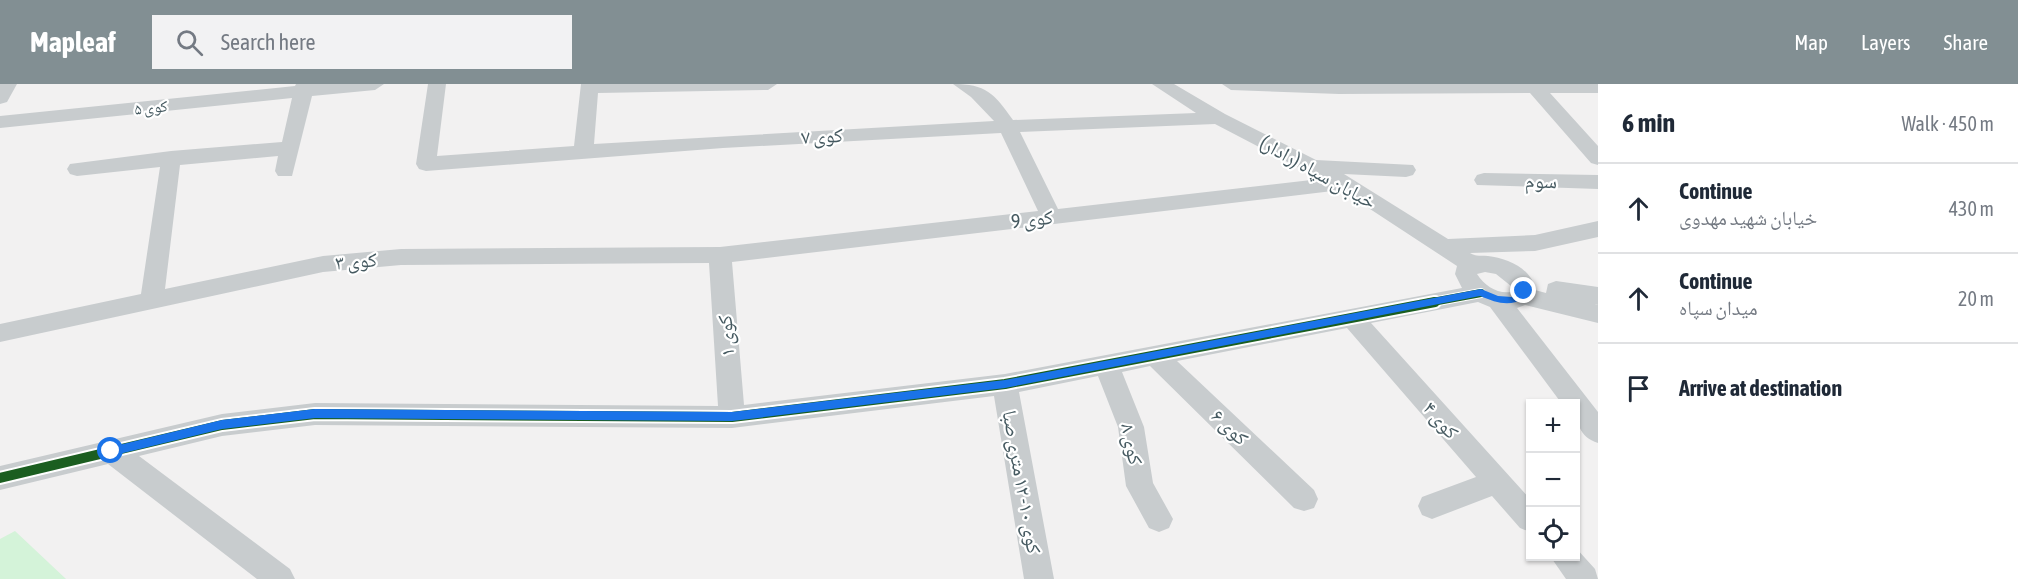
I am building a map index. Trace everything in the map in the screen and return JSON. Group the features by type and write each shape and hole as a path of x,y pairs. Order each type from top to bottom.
{"street":[{"path":"0,98 8,84"},
{"name":"کوی ۵","path":"0,122 303,88 375,84"},
{"name":"کوی ۷","path":"437,84 426,164 583,150 1009,125 1218,118"},
{"path":"583,150 589,86 768,84"},
{"path":"962,84 971,88 1009,125 1051,217"},
{"name":"خیابان سپاه (رادار)","path":"1161,84 1218,118 1345,183 1472,265"},
{"path":"1231,84 1339,88 1598,87"},
{"path":"1534,86 1598,158"},
{"path":"285,171 303,88"},
{"path":"77,170 171,158 291,148"},
{"path":"152,299 171,158"},
{"path":"1311,166 1406,170"},
{"name":"سوم","path":"1484,180 1598,182"},
{"name":"کوی 9","path":"720,255 1345,183"},
{"path":"1447,247 1494,243 1535,243 1598,229"},
{"name":"کوی ۳","path":"0,333 323,264 401,257 720,255"},
{"name":"کوی ۱","path":"720,255 732,417"},
{"path":"1598,314 1523,291 1513,274 1496,265 1472,265 1466,274 1468,280 1489,296 1598,432"},
{"path":"0,478 222,424 315,414 732,417 1005,384 1489,296 1513,301 1523,291 1598,296"},
{"name":"کوی ۴","path":"1353,319 1526,515"},
{"name":"کوی ۶","path":"1156,356 1304,499"},
{"name":"کوی ۸","path":"1107,366 1131,427 1140,486 1159,519"},
{"name":"کوی ۱۰- ۱۲ متری صبا","path":"1005,384 1039,579"},
{"path":"111,451 280,579"},
{"path":"1432,506 1497,482"},
{"path":"1569,561 1585,579"}],"green space":[{"path":"15,531 66,579 0,579 0,539"}],"cycle path":[{"path":"0,478 222,425 315,414 732,417 1005,384 1481,293"}],"route":[{"path":"111,451 222,424 315,414 732,417 1005,384 1353,319 1481,292 1489,297 1513,301 1522,296 1524,291"}]}
